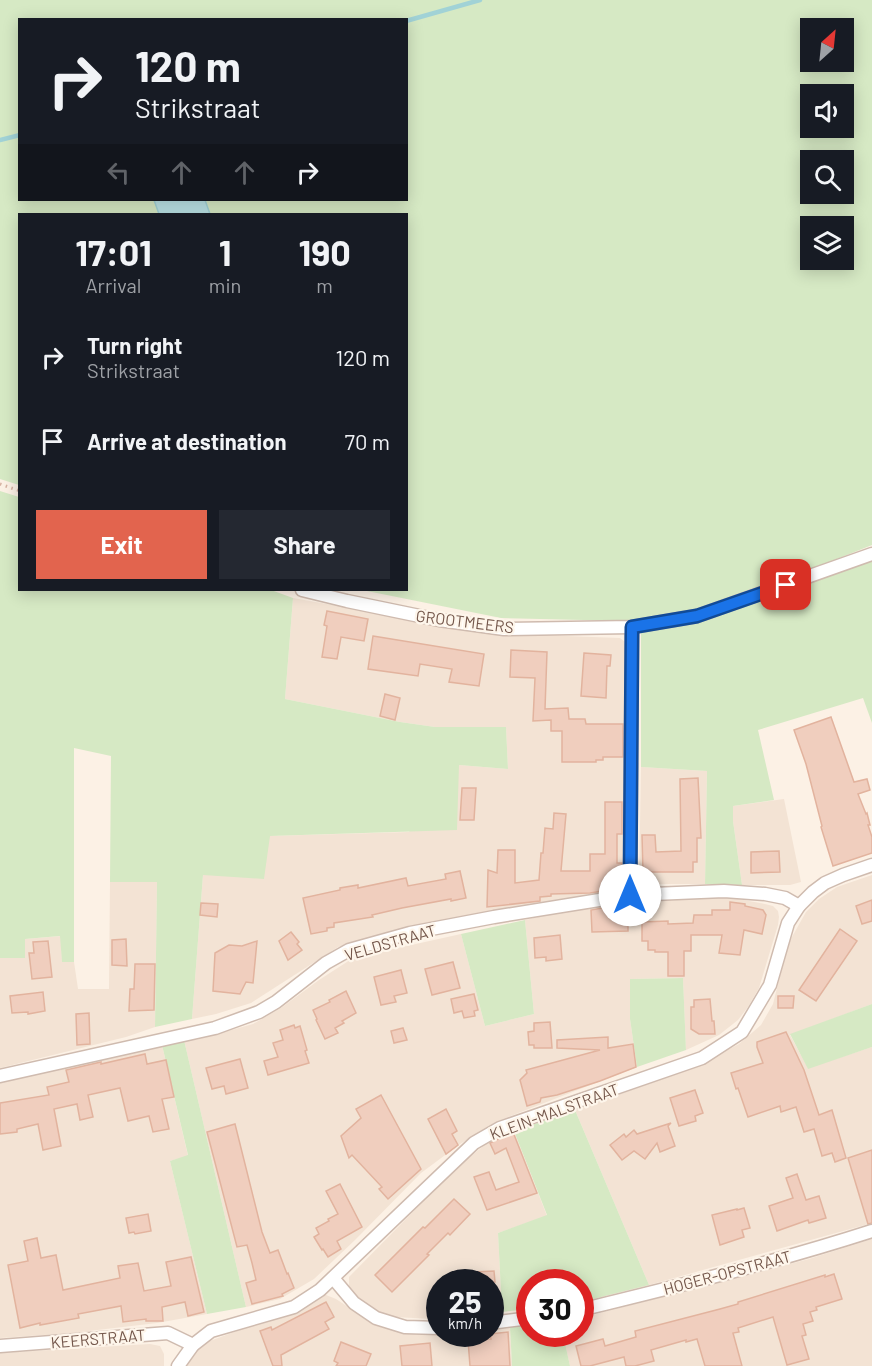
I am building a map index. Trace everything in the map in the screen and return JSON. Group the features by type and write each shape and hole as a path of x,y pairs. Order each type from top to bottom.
{"street":[{"name":"GROOTMEERS","path":"306,591 439,620 504,628 632,627 697,616 872,554"},
{"path":"630,895 632,627"},
{"name":"KLEIN-MALSTRAAT","path":"178,1366 193,1345 211,1331 294,1307 320,1290 474,1143 500,1128 702,1058 742,1032 770,985 788,923 799,906 825,883 872,865"},
{"name":"VELDSTRAAT","path":"0,1076 215,1028 259,1012 276,1002 326,963 349,950 410,933 630,895 723,891 785,898 799,906"},
{"name":"HOGER-OPSTRAAT","path":"594,1306 872,1232"},
{"path":"333,1278 354,1303 376,1318 405,1327 426,1328"},
{"name":"KEERSTRAAT","path":"0,1346 168,1333 193,1345"}],"path":[{"path":"0,484 18,490"}],"shaded area":[{"path":"293,598 511,634 620,638 625,642 626,890 555,900 452,920 338,947 251,1003 192,1019 203,875 269,836 409,832 459,765 508,769 506,727 435,727 285,699"},
{"path":"641,767 707,771 705,884 639,884"},
{"path":"784,799 801,882 790,885 742,885 733,806"},
{"path":"872,875 872,1004 790,1035 808,1068 872,1047 872,1223 649,1285 575,1110 691,1069 739,1044 761,1025 773,1004 788,944 806,912 819,899 837,887"},
{"path":"110,882 157,882 155,1027 126,1037 0,1068 0,958 25,958 25,939 61,936 62,962 74,962 78,989 109,989"},
{"path":"727,897 773,906 778,911 779,917 759,988 738,1020 719,1035 686,1050 683,978 630,979 630,1019 637,1067 498,1121 460,1144 421,1173 314,1279 280,1299 246,1307 184,1040 196,1040 253,1024 281,1008 350,960 461,934 485,1026 534,1014 525,920 601,903"},
{"path":"162,1045 188,1156 170,1161 207,1314 157,1323 72,1333 0,1338 0,1083"},
{"path":"514,1131 547,1216 498,1233 500,1269 426,1269 426,1318 395,1317 375,1311 356,1297 349,1288 349,1277 455,1169 486,1144"},
{"path":"872,1239 872,1366 570,1366 566,1347 594,1347 594,1315 809,1259"},
{"path":"326,1295 377,1326 403,1333 426,1334 426,1347 504,1347 504,1328 510,1327 512,1366 187,1366 197,1351 210,1341 289,1312"},
{"path":"150,1344 160,1346 164,1354 164,1366 0,1366 0,1353"}],"green space":[{"path":"0,0 872,0 872,545 691,612 627,621 501,618 367,591 408,591 408,213 18,213 18,485 0,479"},
{"path":"0,491 18,497 18,591 274,591 293,598 285,699 435,727 506,727 508,769 459,765 457,830 270,836 264,879 203,875 192,1019 155,1027 157,882 110,882 111,756 74,748 74,962 62,962 60,936 25,939 25,958 0,958"},
{"path":"872,560 872,723 863,698 758,730 774,800 733,806 742,885 705,884 707,771 641,767 641,632 705,620 720,612"},
{"path":"525,920 534,1014 485,1026 461,934"},
{"path":"683,978 686,1050 637,1067 630,1019 630,979"},
{"path":"872,1004 872,1047 808,1069 790,1034"},
{"path":"184,1040 246,1307 207,1314 170,1161 188,1155 162,1045"},
{"path":"575,1110 649,1285 594,1299 594,1269 516,1269 516,1310 504,1312 504,1269 500,1269 498,1233 547,1215 514,1131"},
{"path":"510,1327 516,1327 516,1347 566,1347 570,1366 512,1366"}],"water":[{"path":"154,201 205,201 210,213 159,213"}],"building":[{"path":"327,611 368,619 364,641 341,637 337,659 322,657"},
{"path":"373,636 484,654 479,686 449,682 452,669 420,664 418,676 368,669"},
{"path":"511,650 547,652 545,709 568,708 569,719 585,719 586,724 623,724 623,757 603,757 603,760 596,760 596,762 562,762 562,731 551,731 551,720 533,721 535,678 510,677"},
{"path":"584,653 611,655 610,666 607,666 606,698 581,696"},
{"path":"385,694 400,698 395,720 380,716"},
{"path":"831,717 854,782 867,779 870,790 858,794 867,813 872,837 872,853 833,866 806,764 794,730"},
{"path":"698,778 701,838 697,838 697,862 693,862 693,872 643,872 642,835 655,835 656,852 681,851 680,779"},
{"path":"462,788 476,788 474,820 460,820"},
{"path":"605,802 622,802 622,834 617,834 617,863 622,863 622,888 590,893 551,894 551,896 540,897 540,901 487,907 488,870 497,873 498,850 515,850 515,883 539,880 545,828 553,829 554,813 566,814 561,871 590,871 590,854 605,854"},
{"path":"779,851 780,872 751,873 751,852"},
{"path":"460,871 466,898 402,908 372,915 373,917 334,923 334,927 327,928 327,931 311,934 303,898 340,890 340,888 358,885 358,888 406,878 408,886 446,879 445,874"},
{"path":"872,900 872,921 862,924 856,906"},
{"path":"730,902 763,910 766,915 762,934 744,930 740,955 719,953 722,935 691,935 691,951 684,951 684,976 668,976 668,952 648,950 648,941 642,941 642,922 693,923 694,915 712,915 712,910 730,910"},
{"path":"201,903 218,904 217,917 200,915"},
{"path":"624,904 628,906 628,931 592,932 591,910"},
{"path":"840,929 857,941 816,1001 799,990"},
{"path":"291,932 302,950 288,960 279,941"},
{"path":"560,935 562,959 546,961 546,957 535,958 534,938"},
{"path":"126,939 127,966 112,965 112,940"},
{"path":"48,941 52,977 32,979 29,953 34,953 33,942"},
{"path":"257,941 253,983 246,982 240,994 213,991 215,953 229,945 242,946"},
{"path":"453,962 460,988 432,995 425,969"},
{"path":"135,964 155,964 154,1010 129,1011 130,989 134,989"},
{"path":"401,970 407,993 394,996 396,1002 381,1005 374,977"},
{"path":"346,991 356,1013 335,1028 338,1033 325,1039 313,1010"},
{"path":"43,992 45,1011 28,1014 28,1012 12,1013 10,996"},
{"path":"474,994 478,1010 474,1011 475,1016 464,1018 462,1011 454,1013 451,999"},
{"path":"778,996 794,996 793,1008 778,1008"},
{"path":"710,999 715,1034 699,1034 691,1029 691,1007 694,1007 694,1000"},
{"path":"89,1013 90,1044 77,1045 76,1014"},
{"path":"550,1022 552,1048 534,1048 534,1045 529,1045 528,1032 534,1031 534,1023"},
{"path":"294,1025 295,1028 300,1026 309,1063 268,1075 264,1061 278,1057 273,1043 283,1040 280,1030"},
{"path":"403,1028 407,1040 394,1043 391,1031"},
{"path":"786,1032 804,1070 819,1115 832,1110 846,1158 835,1162 832,1153 822,1156 814,1129 804,1132 796,1107 781,1112 780,1106 748,1117 731,1073 763,1063 757,1042"},
{"path":"608,1037 608,1048 633,1044 636,1067 600,1081 541,1098 540,1102 527,1106 520,1080 527,1073 526,1070 600,1050 557,1048 557,1040"},
{"path":"145,1054 147,1064 166,1060 174,1097 162,1099 169,1129 153,1132 149,1116 128,1121 120,1088 88,1095 93,1117 80,1120 77,1104 54,1109 61,1146 43,1150 38,1124 17,1129 17,1132 0,1134 0,1103 49,1095 47,1087 69,1082 66,1070"},
{"path":"240,1059 248,1088 226,1094 224,1086 212,1089 206,1068"},
{"path":"695,1090 703,1113 695,1116 696,1121 679,1126 670,1098"},
{"path":"381,1095 421,1169 388,1199 379,1189 382,1187 352,1155 349,1158 341,1136 361,1118 356,1109"},
{"path":"446,1109 457,1131 452,1134 458,1145 446,1154 428,1119"},
{"path":"671,1123 668,1126 675,1146 660,1152 657,1143 645,1159 634,1151 622,1160 610,1145 624,1134 626,1137 634,1130 637,1134"},
{"path":"235,1124 262,1232 270,1253 278,1250 294,1288 282,1294 283,1296 252,1304 246,1283 256,1280 252,1263 247,1245 237,1247 207,1132"},
{"path":"513,1132 537,1193 487,1210 474,1177 489,1172 496,1190 519,1182 506,1148 495,1154 490,1143"},
{"path":"872,1150 872,1223 868,1224 848,1158"},
{"path":"797,1174 806,1200 819,1196 826,1218 809,1223 808,1220 777,1231 769,1206 793,1198 786,1178"},
{"path":"340,1184 362,1227 337,1241 341,1249 328,1257 314,1237 319,1234 316,1228 338,1214 326,1191"},
{"path":"454,1199 470,1214 427,1254 429,1255 392,1292 375,1275"},
{"path":"744,1208 750,1228 742,1230 744,1237 720,1245 712,1215"},
{"path":"148,1214 151,1231 129,1233 126,1218"},
{"path":"37,1238 41,1258 56,1255 63,1290 120,1278 118,1266 138,1263 144,1291 171,1286 166,1262 191,1257 204,1312 188,1316 185,1302 162,1307 163,1321 146,1321 146,1319 123,1322 121,1306 78,1314 79,1318 20,1328 8,1265 28,1261 24,1241"},
{"path":"834,1274 842,1299 816,1307 817,1310 810,1312 813,1321 803,1324 806,1335 802,1336 809,1359 787,1365 773,1317 738,1328 739,1332 733,1333 742,1366 705,1366 697,1339 651,1350 654,1361 635,1366 626,1366 624,1357 590,1366 581,1366 576,1347 594,1347 594,1341 603,1339 605,1346 636,1337 635,1331 738,1304 738,1302 825,1275 825,1277"},
{"path":"326,1302 334,1317 325,1322 329,1329 281,1355 282,1366 273,1366 260,1331 271,1327 272,1330"},
{"path":"504,1332 508,1332 510,1366 470,1366 469,1347 504,1347"},
{"path":"341,1342 371,1354 366,1366 336,1366 338,1363 334,1361"},
{"path":"426,1343 426,1347 430,1347 432,1366 402,1366 400,1346"}],"waterway":[{"path":"408,20 480,0"},
{"path":"0,140 18,136"}],"route":[{"path":"630,895 632,627 697,616 786,585"}]}
